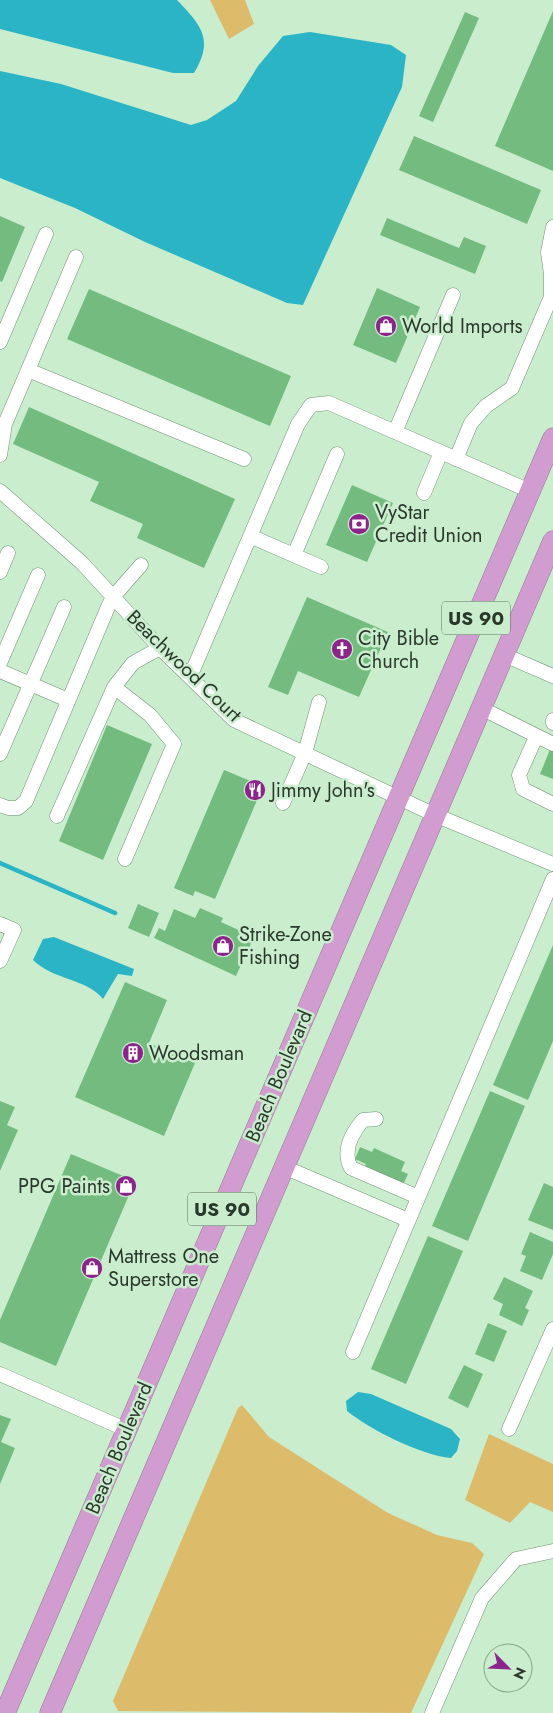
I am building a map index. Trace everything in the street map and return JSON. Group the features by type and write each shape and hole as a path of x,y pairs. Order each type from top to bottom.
{"highway":[{"name":"Beach Boulevard","path":"6,1713 553,438"},
{"name":"US 90","path":"50,1713 481,708 552,548"}],"street":[{"path":"456,459 471,423 486,406 512,388 551,296 548,252 553,227"},
{"path":"0,342 46,234"},
{"path":"0,455 5,424 76,257"},
{"path":"394,432 453,296"},
{"path":"28,370 244,459"},
{"path":"190,677 298,424 311,405 329,403 530,491"},
{"path":"424,493 441,452"},
{"path":"294,555 337,454"},
{"name":"Beachwood Court","path":"0,491 62,544 160,648 234,720 435,815 553,864"},
{"path":"250,536 321,567"},
{"path":"0,572 8,553"},
{"path":"0,805 18,808 26,801 113,597 141,565"},
{"path":"0,662 38,575"},
{"path":"0,754 64,606"},
{"path":"57,816 114,687 134,662 160,648"},
{"path":"504,655 553,676"},
{"path":"0,672 68,700"},
{"path":"114,687 150,715 174,744 125,859"},
{"path":"283,803 305,753 319,702"},
{"path":"481,708 553,744"},
{"path":"536,737 519,774 523,789 553,804"},
{"path":"352,1352 553,879"},
{"path":"0,924 14,930 0,962"},
{"path":"376,1119 364,1120 356,1127 349,1142 346,1159 351,1168 418,1197"},
{"path":"284,1167 408,1220"},
{"path":"509,1429 548,1359 553,1329"},
{"path":"0,1374 127,1430"},
{"path":"437,1712 482,1598 516,1560 553,1551"}],"shaded area":[{"path":"210,0 245,0 254,24 229,39"},
{"path":"242,1405 269,1437 388,1513 437,1535 472,1543 484,1554 411,1713 118,1711 113,1701 238,1408"},
{"path":"489,1434 553,1464 553,1512 530,1502 510,1523 465,1500"}],"water":[{"path":"0,0 177,0 199,26 204,42 203,51 194,73 173,73 0,29"},
{"path":"310,32 391,45 406,55 402,87 303,305 287,303 145,242 75,208 0,178 0,71 61,84 191,125 207,120 236,101 258,66 283,36"},
{"path":"54,937 134,969 132,976 118,974 103,999 89,987 50,972 33,960 43,939"},
{"path":"358,1392 371,1394 451,1429 460,1439 457,1451 451,1458 439,1456 411,1447 369,1426 347,1411 346,1401"}],"building":[{"path":"553,11 553,171 495,146"},
{"path":"465,12 479,18 433,122 419,116"},
{"path":"414,136 541,190 527,224 399,170"},
{"path":"0,216 25,227 2,282 0,281"},
{"path":"387,218 459,248 464,237 486,246 475,274 380,235"},
{"name":"World Imports","path":"377,288 420,307 396,363 353,345"},
{"path":"89,289 291,376 270,426 67,339"},
{"path":"29,407 235,499 204,568 137,538 143,524 90,501 99,482 13,444"},
{"name":"VyStar Credit Union","path":"352,485 393,503 367,562 326,545"},
{"path":"307,597 388,632 359,697 298,671 288,695 268,687"},
{"path":"107,725 152,744 103,860 59,841"},
{"path":"551,747 553,747 553,779 540,774"},
{"path":"224,770 263,786 215,899 195,891 193,896 174,888"},
{"path":"138,904 159,913 149,937 128,928"},
{"path":"200,908 223,918 221,922 254,937 236,976 154,938 159,928 165,931 174,909 195,918"},
{"path":"553,945 553,1041 528,1100 493,1085"},
{"name":"Woodsman","path":"125,982 167,1000 149,1043 195,1063 164,1136 75,1097"},
{"path":"490,1091 525,1106 468,1241 432,1226"},
{"path":"0,1101 15,1107 7,1125 18,1130 0,1171"},
{"path":"360,1147 372,1152 374,1148 405,1162 401,1171 408,1174 403,1185 364,1168 366,1164 355,1159"},
{"path":"71,1154 135,1181 56,1366 0,1342 0,1320"},
{"path":"544,1183 553,1187 553,1230 528,1220"},
{"path":"530,1232 553,1242 553,1254 542,1280 520,1271 526,1256 521,1254"},
{"path":"428,1236 463,1251 406,1384 371,1369"},
{"path":"504,1277 533,1291 525,1308 529,1310 522,1326 499,1315 503,1304 493,1299"},
{"path":"488,1323 507,1331 494,1362 475,1354"},
{"path":"464,1365 483,1374 468,1408 448,1398"},
{"path":"0,1415 11,1419 1,1442 15,1448 0,1484"}],"waterway":[{"path":"0,863 115,913"}],"place":[{"name":"World Imports","path":"386,326"},
{"name":"VyStar Credit Union","path":"359,524"},
{"name":"City Bible Church","path":"342,649"},
{"name":"Jimmy John's","path":"255,790"},
{"name":"Strike-Zone Fishing","path":"223,946"},
{"name":"Woodsman","path":"133,1053"},
{"name":"PPG Paints","path":"126,1186"},
{"name":"Mattress One Superstore","path":"92,1268"}]}
